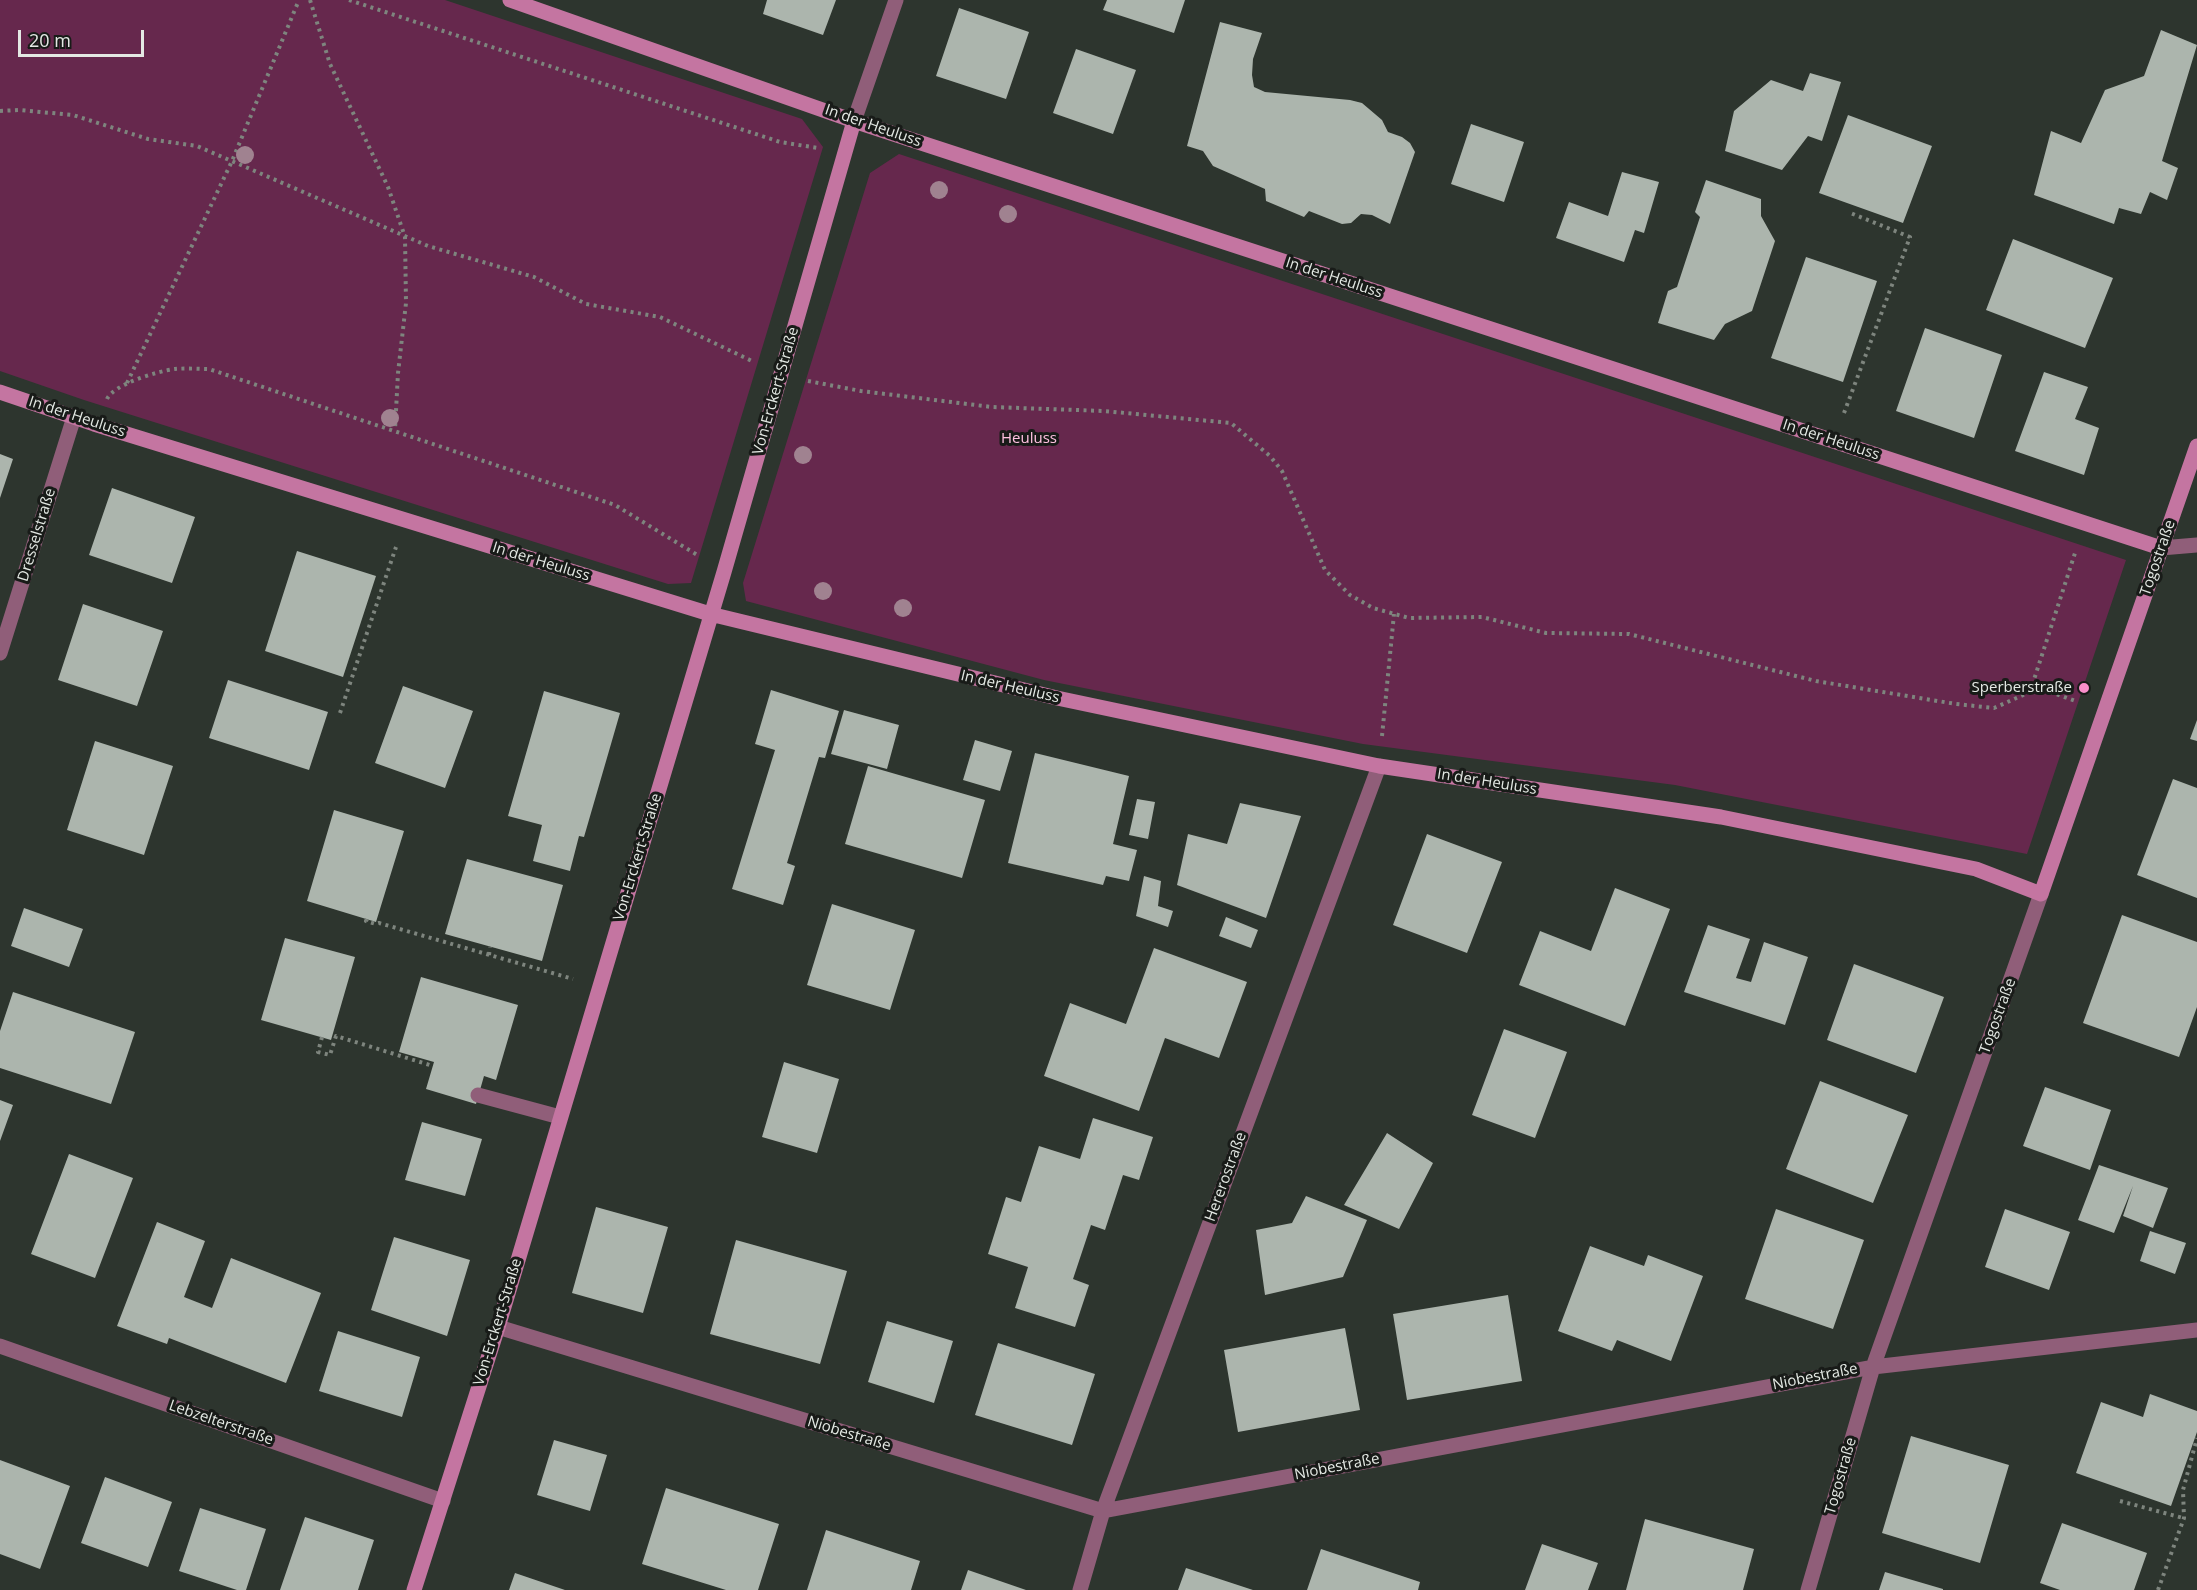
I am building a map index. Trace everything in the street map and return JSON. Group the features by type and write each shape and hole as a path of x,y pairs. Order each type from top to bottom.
{"street":[{"name":"In der Heuluss","path":"510,0 854,121 2161,548"},
{"path":"854,121 896,0"},
{"name":"Von-Erckert-Straße","path":"414,1590 498,1327 724,572 854,121"},
{"name":"In der Heuluss","path":"0,392 94,424 710,614 1057,698 1379,766 1720,817 1976,869 2041,894"},
{"name":"Dresselstraße","path":"0,653 74,417"},
{"name":"Togostraße","path":"1808,1590 1873,1366 2197,446"},
{"path":"2161,548 2197,545"},
{"name":"Hererostraße","path":"1080,1590 1103,1511 1379,766"},
{"path":"478,1095 560,1117"},
{"name":"Niobestraße","path":"498,1327 1103,1511 1873,1366 2197,1330"},
{"name":"Lebzelterstraße","path":"0,1346 442,1501"}],"path":[{"path":"127,383 232,161 299,0"},
{"path":"310,0 330,64 388,187 405,237 406,303 398,373 395,430"},
{"path":"349,0 780,142 845,152"},
{"path":"0,111 19,110 73,115 148,138 197,146 428,246 534,277 586,304 660,317 781,376 861,391 992,407 1104,411 1231,423 1270,456 1282,471 1325,570 1350,595 1373,608 1409,618 1482,617 1546,633 1629,634 1816,681 1956,705 1994,708 2030,692 2045,690 2064,695 2103,713"},
{"path":"1833,441 1910,237 1848,212"},
{"path":"94,424 110,392 127,383 173,369 209,369 615,505 724,572"},
{"path":"340,713 405,521"},
{"path":"2030,692 2085,523"},
{"path":"1379,766 1394,614"},
{"path":"367,919 366,921 376,924 379,922 600,986"},
{"path":"489,955 490,947"},
{"path":"322,1037 318,1052 330,1055 336,1036 433,1066"},
{"path":"2158,1590 2184,1518 2183,1490 2197,1438"},
{"path":"2120,1501 2184,1518"}],"green space":[{"path":"0,0 445,0 802,119 823,147 691,583 668,584 84,400 0,371"},
{"name":"Heuluss","path":"899,154 2126,560 2027,854 1675,785 1363,744 1044,680 746,601 743,583 870,173"}],"building":[{"path":"767,0 836,0 823,35 763,14"},
{"path":"1107,0 1185,0 1174,33 1103,10"},
{"path":"959,8 1029,32 1006,99 936,76"},
{"path":"1220,22 1262,33 1253,59 1254,87 1265,92 1362,103 1382,120 1388,132 1410,143 1415,152 1390,224 1372,215 1361,214 1351,223 1342,224 1309,211 1304,217 1266,201 1265,189 1213,166 1203,151 1187,146"},
{"path":"2161,30 2197,45 2162,161 2178,168 2167,200 2150,192 2141,214 2119,208 2114,224 2034,195 2051,131 2081,143 2105,90 2144,76"},
{"path":"1076,49 1136,70 1113,134 1053,113"},
{"path":"1810,73 1841,82 1822,141 1808,136 1782,170 1725,151 1734,111 1771,80 1803,91"},
{"path":"1848,115 1932,146 1903,223 1819,193"},
{"path":"1471,124 1524,142 1504,202 1451,184"},
{"path":"1622,172 1659,182 1644,233 1635,230 1624,262 1556,238 1569,202 1608,216"},
{"path":"1706,180 1761,199 1761,216 1775,241 1752,311 1725,324 1714,340 1658,323 1668,291 1677,287 1700,217 1695,212"},
{"path":"2013,239 2113,278 2085,348 1986,310"},
{"path":"1806,257 1877,281 1843,382 1771,358"},
{"path":"1925,328 2002,355 1974,438 1896,411"},
{"path":"2044,372 2088,387 2075,419 2099,428 2084,475 2015,451"},
{"path":"0,454 13,459 0,498"},
{"path":"112,488 195,517 172,583 89,555"},
{"path":"297,551 376,576 343,677 265,651"},
{"path":"83,604 163,631 137,706 58,680"},
{"path":"228,680 328,712 309,770 209,738"},
{"path":"403,686 473,711 445,788 375,763"},
{"path":"771,690 839,711 825,758 819,757 787,863 795,866 783,905 732,889 775,750 755,744"},
{"path":"544,691 620,713 584,837 579,836 570,871 533,861 542,825 508,816"},
{"path":"844,710 899,725 887,769 831,754"},
{"path":"2197,720 2197,741 2190,739"},
{"path":"975,740 1012,751 1000,791 963,780"},
{"path":"95,741 173,766 144,855 67,830"},
{"path":"1035,753 1129,776 1113,844 1137,850 1129,881 1106,876 1103,885 1008,863"},
{"path":"868,766 985,800 962,878 845,844"},
{"path":"2173,779 2197,788 2197,898 2137,875"},
{"path":"1137,799 1155,802 1148,839 1129,835"},
{"path":"1240,803 1301,816 1266,918 1177,885 1188,834 1227,844"},
{"path":"334,810 404,831 376,922 307,901"},
{"path":"1427,834 1502,862 1467,953 1393,925"},
{"path":"467,859 563,885 542,961 445,934"},
{"path":"1144,876 1161,881 1158,906 1173,911 1168,927 1136,916"},
{"path":"1615,888 1670,909 1625,1026 1519,985 1540,931 1591,951"},
{"path":"832,904 915,930 890,1010 807,985"},
{"path":"24,908 83,929 69,967 11,946"},
{"path":"2122,915 2197,942 2197,1007 2179,1057 2083,1023"},
{"path":"1226,917 1258,930 1251,948 1219,936"},
{"path":"1708,925 1750,939 1736,978 1751,982 1764,942 1808,957 1785,1025 1684,992"},
{"path":"285,938 355,957 331,1040 261,1020"},
{"path":"1154,948 1247,982 1219,1058 1165,1038 1139,1111 1044,1076 1070,1003 1126,1024"},
{"path":"1854,964 1944,997 1916,1073 1827,1040"},
{"path":"421,977 518,1005 496,1080 484,1076 476,1104 426,1089 434,1062 399,1052"},
{"path":"13,992 135,1032 111,1104 0,1068 0,1031"},
{"path":"1504,1029 1567,1052 1535,1138 1472,1115"},
{"path":"784,1062 839,1079 817,1153 762,1137"},
{"path":"1820,1081 1908,1115 1873,1203 1786,1169"},
{"path":"2045,1087 2111,1110 2090,1170 2023,1146"},
{"path":"0,1100 13,1105 0,1141"},
{"path":"1093,1118 1153,1137 1139,1180 1123,1175 1105,1230 1091,1225 1073,1279 1089,1285 1075,1327 1015,1308 1028,1267 988,1254 1006,1197 1021,1202 1039,1146 1080,1159"},
{"path":"422,1122 482,1139 465,1196 405,1180"},
{"path":"1387,1133 1433,1163 1399,1229 1344,1205"},
{"path":"69,1154 133,1178 95,1278 31,1254"},
{"path":"2099,1165 2168,1188 2153,1228 2123,1216 2133,1186 2114,1233 2078,1220"},
{"path":"1306,1196 1367,1220 1343,1277 1265,1295 1256,1230 1292,1223"},
{"path":"596,1207 668,1227 643,1313 572,1293"},
{"path":"1776,1209 1864,1240 1833,1329 1745,1299"},
{"path":"2005,1209 2070,1232 2049,1290 1985,1267"},
{"path":"157,1222 205,1241 184,1297 212,1308 231,1258 321,1293 286,1383 169,1338 167,1344 117,1326"},
{"path":"2150,1231 2186,1243 2175,1274 2140,1261"},
{"path":"394,1237 470,1260 447,1336 371,1310"},
{"path":"736,1240 847,1271 820,1364 710,1334"},
{"path":"1590,1246 1644,1266 1648,1255 1703,1276 1671,1361 1617,1340 1612,1351 1558,1331"},
{"path":"1508,1295 1522,1381 1407,1400 1393,1314"},
{"path":"887,1321 953,1341 934,1403 868,1382"},
{"path":"1345,1328 1360,1410 1238,1432 1224,1350"},
{"path":"338,1331 420,1357 402,1417 319,1391"},
{"path":"998,1343 1095,1374 1072,1445 975,1415"},
{"path":"2150,1394 2197,1411 2197,1432 2171,1506 2076,1473 2101,1402 2143,1417"},
{"path":"1911,1436 2009,1465 1980,1563 1882,1533"},
{"path":"554,1440 607,1455 590,1511 537,1495"},
{"path":"0,1460 70,1486 40,1569 0,1554"},
{"path":"105,1477 172,1502 148,1567 81,1543"},
{"path":"666,1488 779,1524 758,1590 726,1590 642,1564"},
{"path":"200,1508 266,1529 246,1590 237,1590 179,1571"},
{"path":"305,1517 374,1540 358,1590 280,1590"},
{"path":"1645,1519 1754,1549 1743,1590 1626,1590"},
{"path":"2062,1523 2147,1553 2134,1590 2060,1590 2040,1583"},
{"path":"826,1530 920,1561 911,1590 807,1590"},
{"path":"1542,1544 1598,1563 1588,1590 1525,1590"},
{"path":"1321,1549 1420,1582 1418,1590 1307,1590"},
{"path":"1186,1568 1253,1590 1178,1590"},
{"path":"968,1570 1026,1590 961,1590"},
{"path":"1885,1572 1943,1589 1943,1590 1879,1590"},
{"path":"515,1573 565,1590 509,1590"}],"place":[{"name":"Sperberstraße","path":"2084,688"}]}
